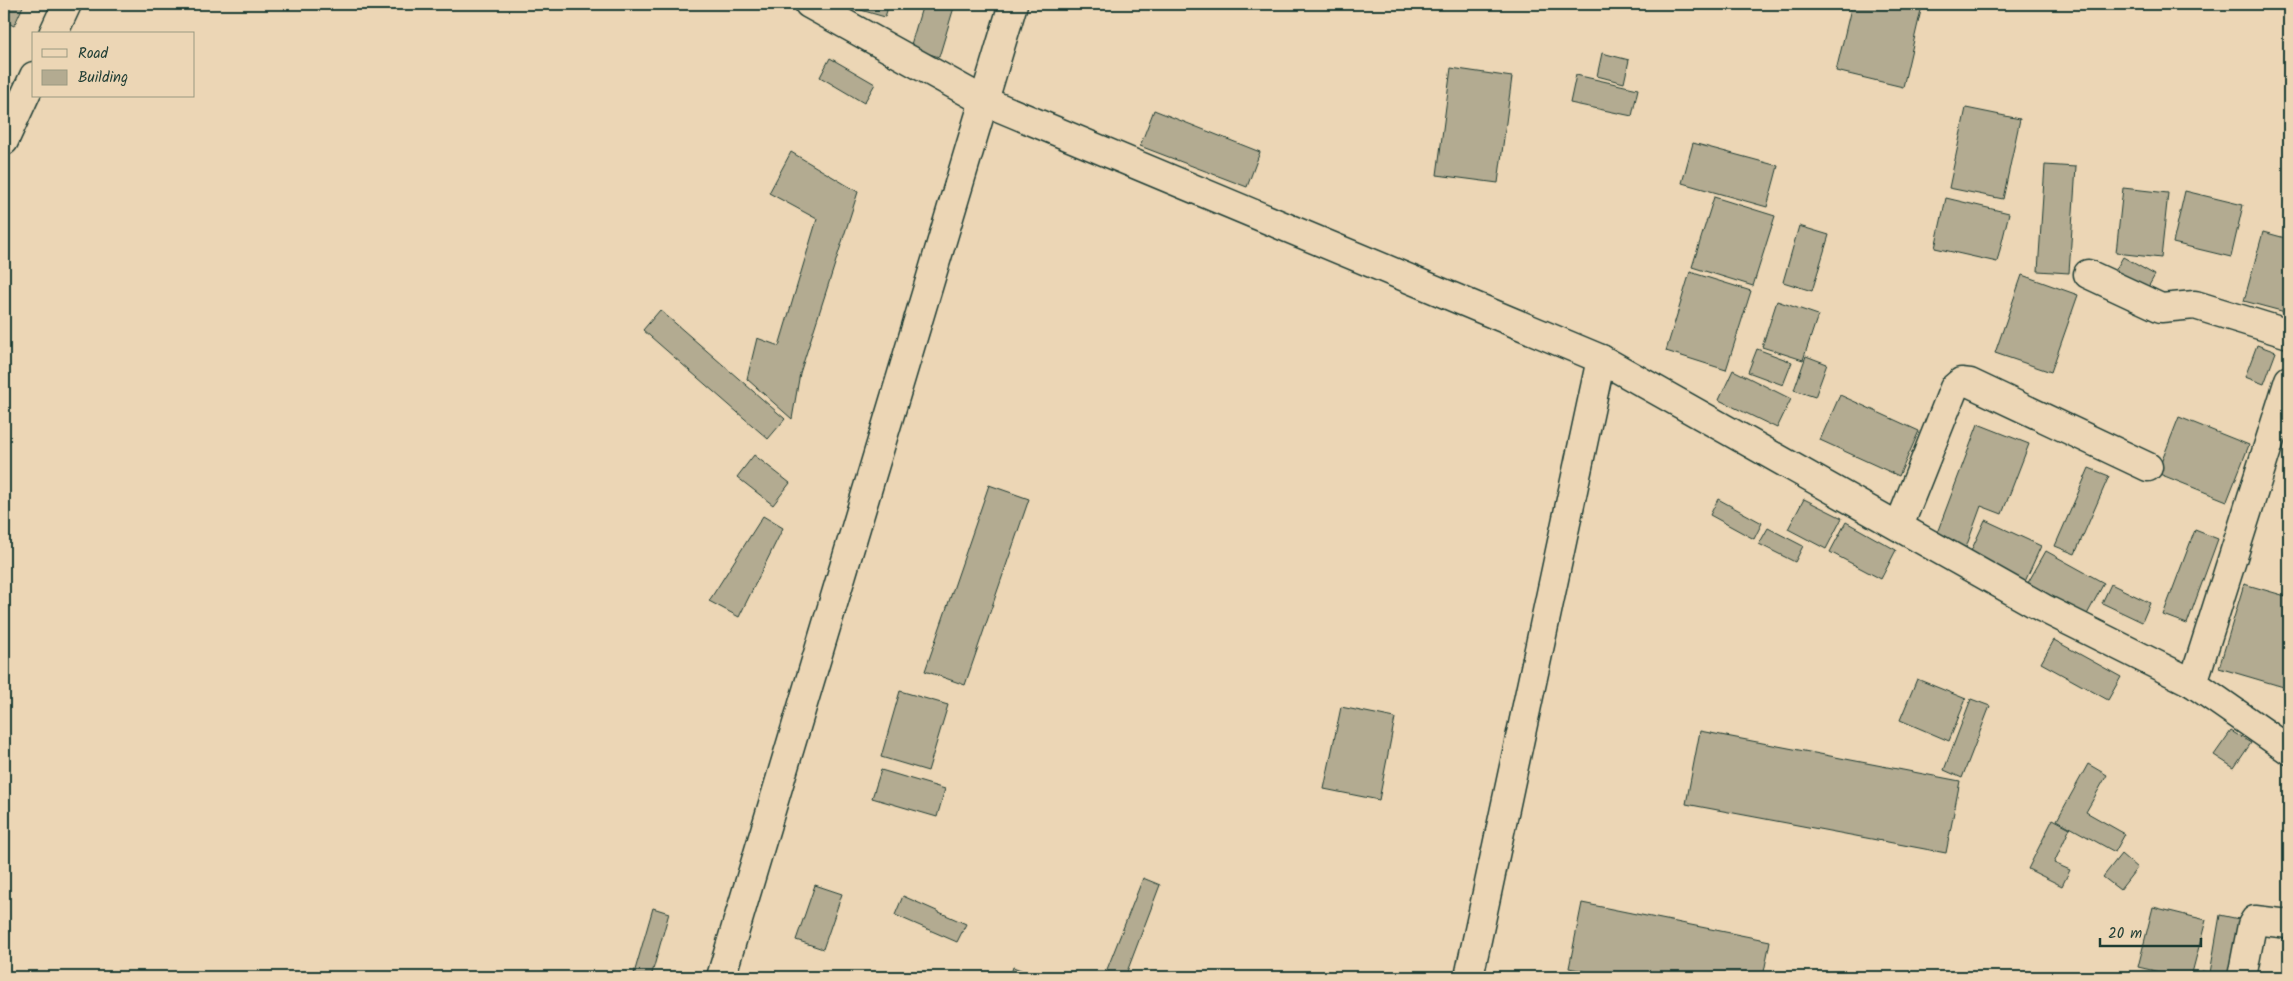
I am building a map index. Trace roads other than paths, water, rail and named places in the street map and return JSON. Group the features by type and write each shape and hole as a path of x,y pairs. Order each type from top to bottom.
{"street":[{"path":"54,32 67,4"},
{"path":"808,4 984,101 1602,359 2043,608 2193,683 2289,750"},
{"path":"721,977 1014,4"},
{"path":"4,141 32,80"},
{"path":"2088,274 2161,308 2195,305 2289,334"},
{"path":"1469,977 1602,359"},
{"path":"2193,683 2289,380"},
{"path":"1899,526 1954,388 1961,382 1970,383 2148,467"},
{"path":"2242,977 2252,925 2255,920 2289,924"}]}
